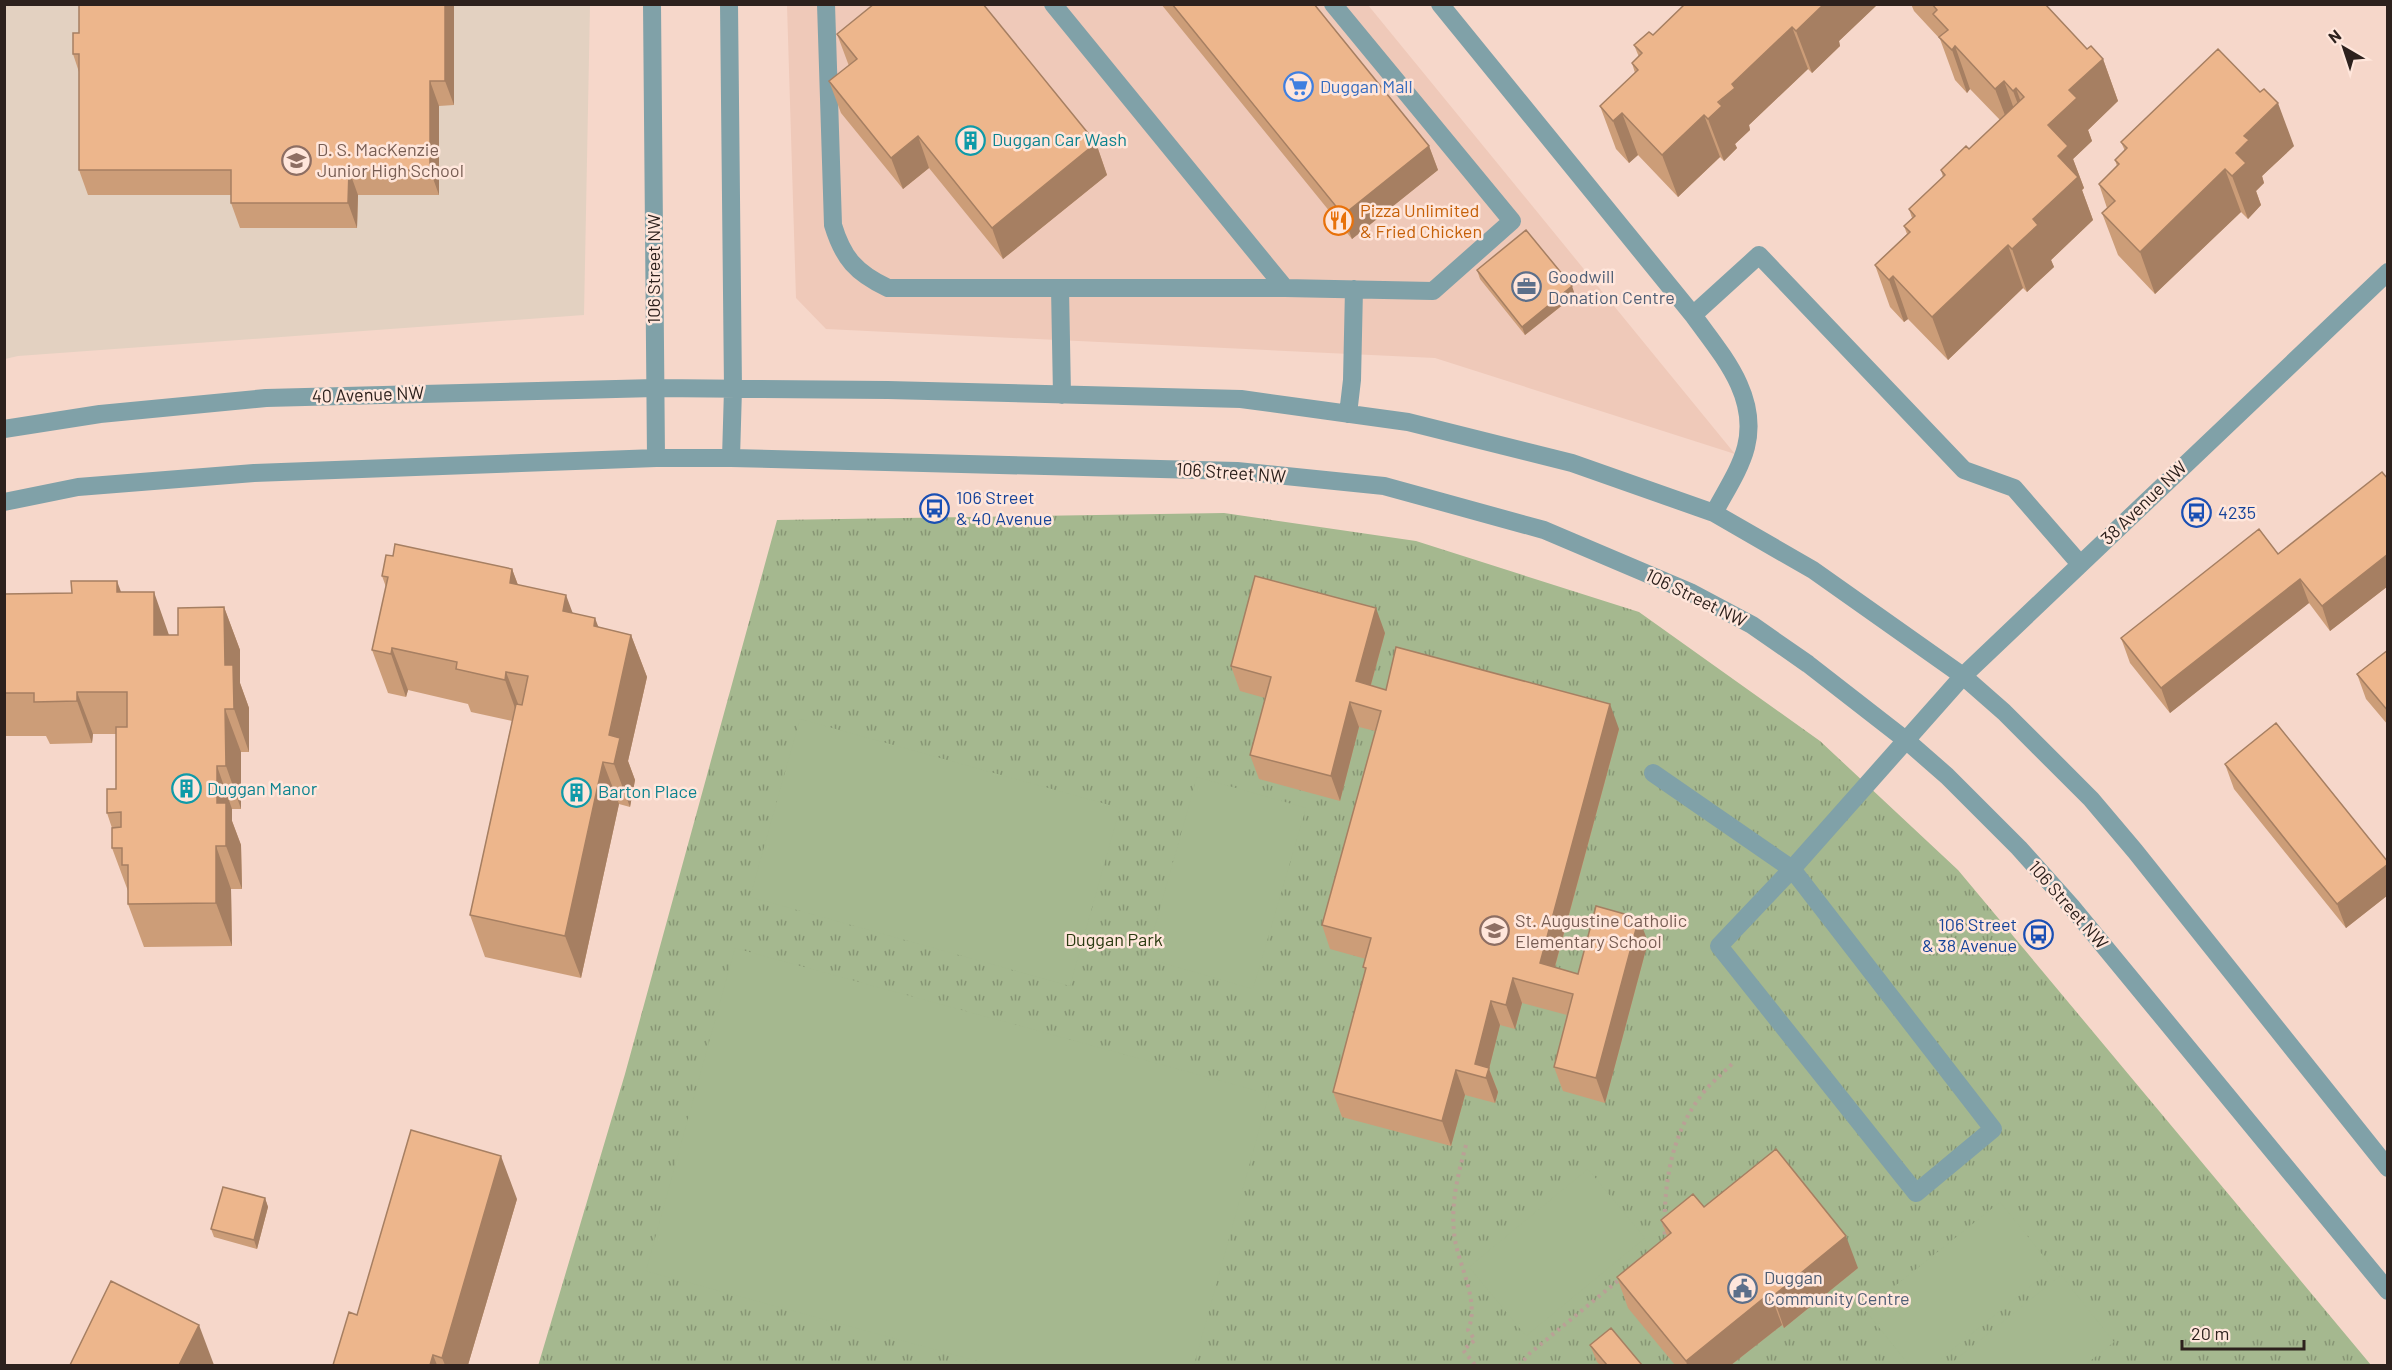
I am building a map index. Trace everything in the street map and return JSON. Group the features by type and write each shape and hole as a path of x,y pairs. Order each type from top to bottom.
{"street":[{"name":"106 Street NW","path":"652,4 656,458 1237,471 1384,486 1544,530 1690,592 1752,625 1808,664 1907,741 1970,797 2071,906 2388,1291"},
{"path":"729,4 733,389 731,458"},
{"path":"826,4 833,225 839,244 852,265 869,279 888,288 1285,288 1432,291 1512,221 1333,4"},
{"path":"1053,4 1285,288"},
{"path":"1440,4 1693,315 1741,384 1748,423 1746,449 1714,513"},
{"path":"1693,315 1759,255 1964,470 2014,488 2080,564"},
{"name":"38 Avenue NW","path":"1792,869 1963,676 2388,272"},
{"path":"1060,288 1062,395"},
{"path":"1348,414 1352,380 1354,289"},
{"name":"40 Avenue NW","path":"4,429 100,414 266,398 655,387 733,389"},
{"path":"733,389 1241,399 1408,422 1572,463 1714,513 1813,570 1963,676 2004,712 2091,799 2136,851 2388,1168"},
{"path":"4,502 78,487 254,472 656,458"},
{"path":"1653,773 1792,869 1993,1129 1916,1193 1719,946 1792,869"}],"path":[{"path":"1665,1243 1663,1207 1673,1150 1682,1126 1703,1093 1733,1063"},
{"path":"1466,1145 1456,1177 1454,1232 1458,1257 1469,1293 1472,1321 1468,1330 1475,1340 1463,1350 1476,1365"},
{"path":"1519,1365 1529,1354 1629,1272"}],"shaded area":[{"name":"D. S. MacKenzie Junior High School","path":"5,5 590,5 584,315 18,356 5,359"},
{"name":"Duggan Mall","path":"787,5 1368,5 1735,454 1435,358 826,329 796,298"}],"green space":[{"name":"Duggan Park","path":"1224,513 1416,541 1639,612 1820,741 1958,870 2371,1365 538,1366 625,1074 777,520"},
{"path":"800,719 1120,808 1070,986 750,897"},
{"path":"1197,777 1306,808 1253,989 1146,958"},
{"path":"735,948 1269,1094 1194,1365 992,1365 646,1271"},
{"path":"1588,1169 1645,1238 1526,1336 1469,1267"},
{"path":"2000,1202 2053,1268 1933,1365 1909,1365 1865,1310"},
{"path":"2061,1275 2114,1342 2085,1365 1949,1365"}],"building":[{"path":"79,4 445,4 445,81 430,81 430,170 349,170 348,203 231,203 231,170 79,170 79,54 73,54 73,33 79,33"},
{"name":"Duggan Car Wash","path":"874,4 983,4 1096,143 992,228 918,136 891,158 829,81 857,59 837,34"},
{"name":"Duggan Mall","path":"1172,4 1314,4 1429,146 1343,215"},
{"path":"1685,4 1824,4 1796,31 1792,27 1732,84 1735,88 1718,102 1722,106 1708,119 1704,115 1662,155 1622,113 1613,121 1600,106 1638,70 1632,63 1642,53 1634,45 1649,32 1653,35"},
{"path":"1932,4 2045,4 2087,49 2091,46 2103,59 2069,90 2077,98 2048,125 2068,146 2058,156 2078,177 2033,219 2038,225 2012,249 2008,245 1932,317 1893,276 1889,280 1875,265 1910,232 1904,226 1915,216 1909,209 1945,175 1941,170 1966,146 1969,149 2024,97 2016,88 2013,91 2004,81 1995,89 1955,46 1952,50 1939,37 1948,30 1933,14 1937,10"},
{"path":"2218,49 2260,92 2264,89 2278,103 2244,136 2249,140 2236,153 2246,163 2232,176 2225,169 2140,252 2102,213 2115,201 2099,184 2119,164 2115,160 2127,148 2121,142"},
{"name":"Goodwill Donation Centre","path":"1526,230 1572,286 1522,327 1477,270"},
{"path":"2382,472 2388,479 2388,554 2322,606 2300,579 2161,688 2121,638 2259,529 2278,554"},
{"name":"Barton Place","path":"395,544 512,569 510,583 566,595 563,611 595,618 594,626 631,635 609,735 620,738 614,764 603,762 565,936 470,915 516,704 522,705 528,676 506,672 505,680 456,669 457,662 392,648 391,654 372,650 388,577 382,576 386,555 393,556"},
{"path":"1255,576 1376,608 1356,681 1386,690 1396,647 1610,704 1540,963 1578,974 1596,906 1639,918 1596,1078 1554,1067 1573,994 1513,978 1506,1005 1491,1001 1475,1064 1489,1068 1486,1078 1456,1070 1442,1121 1333,1092 1366,968 1363,967 1371,938 1322,925 1381,711 1350,702 1331,776 1250,755 1271,677 1231,666"},
{"name":"Duggan Manor","path":"71,581 117,581 117,592 154,592 154,635 178,635 178,608 224,607 225,665 233,665 234,709 225,709 226,766 217,766 217,803 226,803 226,846 216,846 216,903 128,904 128,865 122,865 122,848 112,848 112,828 121,827 121,812 107,813 107,789 116,789 116,727 127,727 127,692 77,692 77,701 34,702 34,693 4,693 4,594 72,593"},
{"path":"2388,650 2388,711 2357,674"},
{"path":"2276,723 2388,862 2337,904 2225,764"},
{"path":"411,1130 501,1156 442,1358 433,1355 430,1365 333,1365 349,1312 357,1315"},
{"name":"Duggan Community Centre","path":"1776,1149 1846,1236 1773,1296 1770,1293 1686,1361 1617,1277 1671,1233 1661,1220 1693,1194 1704,1207"},
{"path":"223,1187 265,1198 254,1240 211,1229"},
{"path":"111,1281 199,1325 179,1365 70,1365"},
{"path":"1611,1328 1642,1365 1607,1365 1590,1345"}],"place":[{"name":"Duggan Mall","path":"1299,87"},
{"name":"Duggan Car Wash","path":"971,140"},
{"name":"D. S. MacKenzie Junior High School","path":"296,160"},
{"name":"Pizza Unlimited & Fried Chicken","path":"1339,221"},
{"name":"Goodwill Donation Centre","path":"1527,287"},
{"name":"106 Street & 40 Avenue","path":"935,508"},
{"name":"4235","path":"2197,513"},
{"name":"Duggan Manor","path":"186,789"},
{"name":"Barton Place","path":"577,792"},
{"name":"St. Augustine Catholic Elementary School","path":"1494,931"},
{"name":"106 Street & 38 Avenue","path":"2038,935"},
{"name":"Duggan Community Centre","path":"1743,1288"}]}
